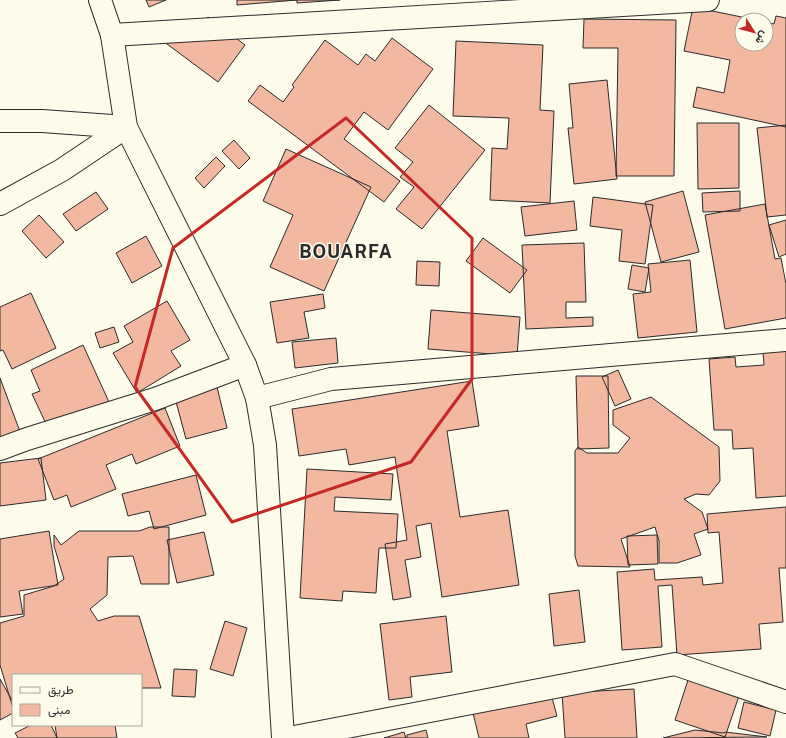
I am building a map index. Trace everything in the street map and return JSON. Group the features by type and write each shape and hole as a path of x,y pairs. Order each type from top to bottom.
{"street":[{"path":"100,0 112,35 126,127 245,365 257,398 265,445 283,738"},
{"path":"112,35 708,0"},
{"path":"0,121 42,121 126,127"},
{"path":"0,204 62,170 126,127"},
{"path":"257,398 331,379 786,340"},
{"path":"0,449 27,439 155,399 245,365"},
{"path":"289,738 675,664 786,702"}],"highlighted area":[{"path":"346,118 472,238 472,379 411,462 232,522 135,387 173,248"}],"building":[{"path":"146,0 166,0 149,7"},
{"path":"237,0 297,0 237,5"},
{"path":"297,0 340,0 297,3"},
{"path":"693,7 734,15 734,52 774,52 774,24 776,16 786,18 786,127 693,107 697,87 724,93 730,60 684,51"},
{"path":"208,17 245,45 218,82 163,41 189,41"},
{"path":"584,19 676,20 674,176 616,176 618,48 583,48"},
{"path":"392,38 433,69 388,130 364,112 344,139 400,181 384,202 248,101 260,85 283,102 294,87 292,85 325,40 358,65 366,54 375,61"},
{"path":"456,41 543,45 540,110 554,111 550,203 490,200 492,148 507,149 509,118 453,116"},
{"path":"607,80 617,179 574,184 568,128 573,128 569,84"},
{"path":"429,105 485,150 422,229 396,209 414,187 400,177 413,162 395,148"},
{"path":"697,123 739,123 739,188 698,189"},
{"path":"786,125 786,215 767,217 757,128"},
{"path":"234,140 250,158 239,169 222,151"},
{"path":"286,149 371,187 324,291 270,267 293,215 263,201"},
{"path":"216,157 225,166 204,188 195,178"},
{"path":"683,191 699,252 661,262 645,202"},
{"path":"740,191 740,211 703,212 702,193"},
{"path":"96,192 108,209 76,231 63,214"},
{"path":"593,197 653,205 645,264 619,261 622,230 590,226"},
{"path":"574,201 577,230 525,236 521,207"},
{"path":"765,204 775,259 781,258 786,284 786,318 725,329 705,215"},
{"path":"39,215 64,242 46,258 22,231"},
{"path":"786,220 786,254 779,257 769,225"},
{"path":"146,236 162,266 132,283 116,253"},
{"path":"483,238 527,270 510,293 466,261"},
{"path":"584,243 586,302 566,302 566,318 593,317 593,326 526,329 522,245"},
{"path":"690,260 697,332 638,338 633,294 651,292 648,264"},
{"path":"417,261 440,262 439,286 416,285"},
{"path":"632,265 649,268 645,292 628,289"},
{"path":"31,293 56,348 12,369 3,350 0,351 0,307"},
{"path":"323,294 325,308 304,312 309,338 277,343 270,302"},
{"path":"167,301 190,340 171,351 181,366 137,393 113,353 133,342 124,326"},
{"path":"431,310 520,317 517,356 428,349"},
{"path":"114,327 119,342 100,348 95,333"},
{"path":"336,338 338,363 295,368 292,342"},
{"path":"83,345 109,402 49,430 32,394 40,391 31,370"},
{"path":"786,351 786,496 756,498 753,448 733,449 732,430 714,430 709,359 735,357 736,367 764,365 763,352"},
{"path":"618,370 631,399 615,406 602,377"},
{"path":"576,376 608,376 609,448 578,449"},
{"path":"0,378 22,437 0,445"},
{"path":"472,381 479,426 447,431 460,517 508,510 519,585 442,597 431,523 416,526 421,557 405,560 411,597 393,600 385,544 407,540 395,457 349,465 346,449 299,456 292,409"},
{"path":"217,387 227,428 186,439 175,398"},
{"path":"651,397 719,447 720,481 709,495 696,494 684,499 702,512 708,529 694,534 701,555 677,563 659,563 659,541 655,527 621,539 630,567 578,566 575,556 575,451 578,447 587,453 618,453 630,438 613,425 613,410"},
{"path":"165,408 180,446 136,464 132,454 106,465 116,489 71,507 67,495 54,500 38,459"},
{"path":"41,458 46,500 0,506 0,463"},
{"path":"307,469 393,474 391,500 335,497 334,511 398,514 396,548 379,548 376,593 343,591 342,601 300,598"},
{"path":"196,475 206,515 154,529 149,511 128,516 122,494"},
{"path":"786,507 786,568 779,568 783,622 759,624 761,649 677,655 672,585 658,586 662,647 622,650 617,572 654,569 655,580 702,577 703,585 723,583 719,532 708,533 707,514"},
{"path":"150,527 169,527 169,584 141,584 133,556 108,557 107,595 90,609 98,621 114,616 139,616 161,688 142,688 142,674 12,674 12,705 0,665 0,623 24,616 24,595 54,586 64,579 54,546 54,535 61,545 79,531 139,531"},
{"path":"49,531 58,585 19,591 23,614 0,617 0,539"},
{"path":"204,532 214,575 177,583 167,540"},
{"path":"657,535 658,564 628,565 627,536"},
{"path":"579,590 585,642 554,646 549,594"},
{"path":"446,616 452,672 410,677 412,697 389,700 380,624"},
{"path":"225,621 247,628 233,676 210,669"},
{"path":"174,669 197,670 195,697 172,696"},
{"path":"0,679 12,700 12,714 0,720"},
{"path":"688,680 739,696 725,737 675,720"},
{"path":"634,689 637,738 565,738 562,693"},
{"path":"551,694 557,716 526,724 529,738 479,738 473,713"},
{"path":"744,702 776,710 770,736 738,728"},
{"path":"29,726 51,726 57,738 18,738 15,733"},
{"path":"55,726 115,726 117,738 57,738"},
{"path":"426,730 428,738 407,738 407,735"},
{"path":"695,730 725,732 767,737 663,738"},
{"path":"404,732 406,738 384,738"}],"district":[{"name":"BOUARFA","path":"346,252"}]}
